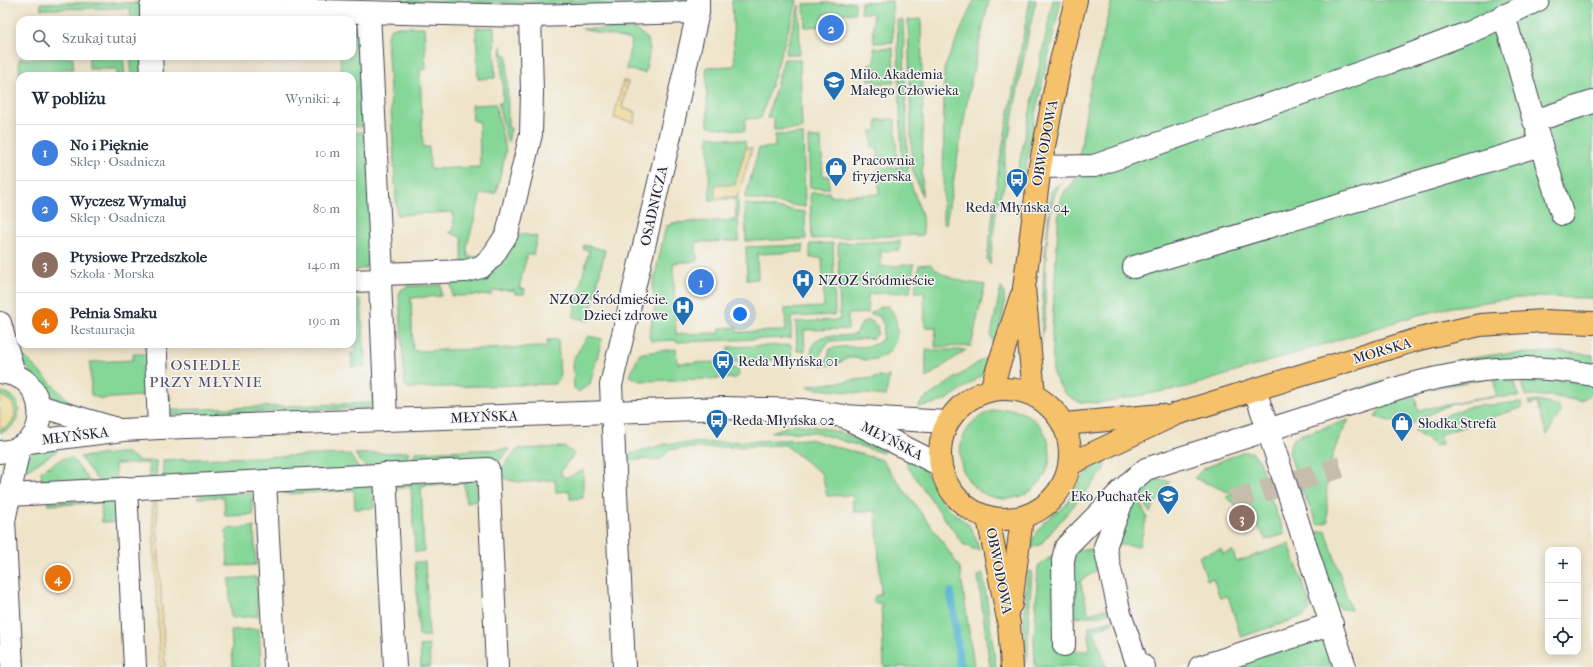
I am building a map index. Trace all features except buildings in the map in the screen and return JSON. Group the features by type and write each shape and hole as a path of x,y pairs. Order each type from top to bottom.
{"main road":[{"name":"OBWODOWA","path":"991,389 1024,288 1040,167 1059,69 1076,0"},
{"name":"OBWODOWA","path":"1024,288 1034,394"},
{"name":"MORSKA","path":"1070,464 1176,414 1419,339 1480,325 1544,321 1593,323"},
{"path":"1013,388 1034,394 1046,402 1056,412 1064,424 1070,444 1070,464 1061,488 1044,507 1022,518 1005,520 988,518 966,507 949,489 940,465 940,443 947,422 966,400 991,389 1013,388"},
{"name":"MORSKA","path":"1064,424 1176,414"},
{"name":"OBWODOWA","path":"988,518 1009,624 1012,667"},
{"name":"OBWODOWA","path":"1009,624 1022,518"}],"street":[{"path":"1040,167 1094,166 1388,63 1470,32 1538,0"},
{"path":"151,16 151,7 219,4 369,13 530,16 698,6"},
{"name":"OSADNICZA","path":"624,667 611,385 665,160 698,6"},
{"path":"369,13 386,420"},
{"path":"1504,15 1562,214"},
{"path":"356,280 381,277 466,271 481,268 492,257 507,234 531,134 532,91 530,16"},
{"path":"151,60 152,72"},
{"path":"1534,121 1593,102"},
{"path":"1134,267 1541,145"},
{"path":"0,323 7,373 23,380 31,387 40,406 36,432 16,447 5,509 12,667"},
{"path":"156,354 159,428"},
{"path":"1064,645 1063,560 1066,547 1146,469 1411,384 1452,374 1488,369 1524,368 1555,369 1593,375"},
{"path":"1255,390 1345,667"},
{"name":"MŁYŃSKA","path":"40,406 123,430"},
{"name":"MŁYŃSKA","path":"16,447 123,430 159,428 733,408 802,410 844,416 947,422"},
{"name":"MŁYŃSKA","path":"844,416 940,465"},
{"path":"5,509 126,488 488,469 497,667"},
{"path":"385,474 395,667"},
{"path":"264,481 275,667"},
{"path":"1130,483 1105,547 1120,614 1136,660 1144,667"},
{"path":"126,488 135,667"},
{"path":"1200,667 1332,624"}],"green space":[{"path":"231,0 686,0 676,6 231,1"},
{"path":"732,0 797,0 761,118 745,119 745,131 708,126 706,67 735,66"},
{"path":"974,0 989,0 970,85 946,224 943,224 944,69"},
{"path":"1030,0 1036,0 1004,163 1005,183 997,205 990,264 987,260 999,166"},
{"path":"1053,0 1061,0 1034,119 1024,180 1016,179"},
{"path":"1112,0 1593,0 1593,298 1530,297 1452,307 1418,315 1187,387 1098,403 1079,402 1065,394 1053,374 1052,330 1059,207 1065,191 1073,185 1074,180 1076,180 1089,92"},
{"path":"892,1 893,42 874,43 873,13 861,13 861,2"},
{"path":"855,2 855,13 823,14 823,26 805,27 804,4"},
{"path":"41,3 140,3 141,16 131,16 130,8 41,9"},
{"path":"799,5 800,54 785,54"},
{"path":"921,19 923,122 922,196 912,168 908,20"},
{"path":"897,20 903,20 908,175 922,216 923,235 812,239 810,193 829,192 830,196 879,194 878,168 902,167"},
{"path":"356,26 358,26 360,29 368,126 356,127 356,72 341,72 340,60 356,60"},
{"path":"424,27 426,69 420,70 423,147 429,147 430,169 480,167 479,121 473,121 472,105 495,104 506,151 496,193 481,194 467,246 468,257 483,256 462,262 462,238 449,232 454,231 453,212 397,215 387,37 391,28"},
{"path":"494,27 495,78 478,79 476,28"},
{"path":"582,29 634,29 641,33 646,38 649,48 645,73 626,69 632,40"},
{"path":"501,46 504,55 507,55 508,127 511,128 508,144 498,104 503,101"},
{"path":"874,48 893,48 894,83 876,83 875,80 869,80 869,64 875,63"},
{"path":"784,59 800,59 802,129 774,130 774,118 767,118"},
{"path":"19,60 73,60 73,69 60,69 60,72 19,72"},
{"path":"89,60 123,60 125,72 117,72 117,69 89,69"},
{"path":"131,60 142,60 142,72 131,72"},
{"path":"895,119 897,162 878,163 878,148 872,148 871,131 877,131 877,120"},
{"path":"368,132 372,258 365,268 356,270 356,133"},
{"path":"803,134 805,207 745,198 759,148 775,147 775,135"},
{"path":"708,136 745,141 746,148 735,185 715,185 715,198 738,196 739,241 696,242 697,261 673,263 676,334 720,333 720,328 736,327 737,332 786,331 785,309 824,307 822,258 810,258 810,244 833,243 835,315 791,317 791,338 676,342 676,340 651,341 649,337 656,301 652,289 666,226 672,225 672,223 736,220 735,199 710,200"},
{"path":"808,138 821,138 823,176 829,176 829,188 810,188"},
{"path":"1061,183 1055,194 1048,227 1045,316 1041,346 1044,265 1051,190"},
{"path":"745,204 805,212 806,239 746,241"},
{"path":"513,232 537,237 533,255 527,255 519,288 525,289 524,294 515,294 514,290 492,291 492,295 452,296 451,278"},
{"path":"900,241 900,250 881,251 881,267 914,264 910,292 868,294 868,313 848,314 848,329 804,330 805,351 797,351 796,322 840,320 838,243"},
{"path":"584,245 605,250 589,321 573,317 589,250 583,249"},
{"path":"803,245 803,252 757,254 758,279 747,280 746,247"},
{"path":"930,264 949,277 985,285 971,346 935,347 936,327 925,327 924,292 915,292 919,265"},
{"path":"441,285 441,296 411,298 413,351 547,347 547,340 558,339 560,378 555,384 409,388 405,385 399,295 401,290 408,286"},
{"path":"1001,287 1004,298 1004,306 996,342 993,342 991,335"},
{"path":"356,297 361,301 365,366 352,367 351,353 355,353"},
{"path":"888,306 892,311 897,328 897,335 890,351 874,359 868,360 849,358 834,365 820,365 827,360 830,349 837,347 870,346 882,340 884,325 879,316 870,314 880,307"},
{"path":"868,320 877,326 878,333 874,338 831,341 824,348 818,359 811,359 812,349 815,342 820,338 826,336 856,334 862,323"},
{"path":"588,336 602,339 590,384 578,392 574,388 573,359"},
{"path":"791,345 792,359 729,362 728,347"},
{"path":"676,349 677,363 722,362 722,369 738,368 739,375 736,378 640,381 630,376 639,355 643,353"},
{"path":"926,350 966,350 926,378"},
{"path":"1563,352 1593,355 1593,370 1560,364 1270,419 1270,416 1325,398 1459,360 1500,354"},
{"path":"133,354 150,354 150,391 141,396 101,399 91,395 90,362 133,360"},
{"path":"25,357 71,403 71,407 55,399 44,389 25,365 22,359"},
{"path":"985,358 991,358 981,376 945,401 918,407 923,400"},
{"path":"889,376 886,396 809,388 808,386"},
{"path":"1513,376 1519,396 1477,399 1496,396 1494,378"},
{"path":"1520,377 1559,379 1593,386 1593,392 1581,401 1552,396 1525,396"},
{"path":"371,384 376,384 377,406 374,408 170,415 166,413 165,395 170,395 171,410 372,403"},
{"path":"0,392 8,394 14,398 18,404 19,411 14,424 8,430 0,433 0,429 4,429"},
{"path":"1414,392 1418,410 1462,402 1438,410 1408,426 1375,417 1385,401"},
{"path":"1537,401 1559,406 1560,413 1547,435 1537,403 1529,405 1529,402"},
{"path":"1521,402 1523,407 1439,435 1442,444 1436,446 1414,431 1441,417 1468,407"},
{"path":"1005,409 1022,412 1037,422 1047,437 1050,454 1047,471 1037,486 1022,496 1005,499 988,496 973,486 963,471 960,454 963,437 973,422 988,412"},
{"path":"1349,420 1336,445 1329,469 1327,481 1328,522 1318,525 1303,493 1289,453 1291,443 1297,436"},
{"path":"795,424 828,429 884,447 883,453 814,432 771,432"},
{"path":"809,439 882,460 939,537 960,568 974,667 884,667 881,603 874,603 874,598 876,595 881,595 876,511 854,512 852,495 827,496 822,474 785,445 670,449 661,459 627,460 623,456 665,444"},
{"path":"565,447 574,454 561,471 561,475 567,478 583,470 583,498 570,499 570,491 556,492 555,480 516,482 503,477 498,472 518,449"},
{"path":"57,448 57,451 27,470 22,469 28,457 35,451"},
{"path":"510,449 495,465 409,468 415,452"},
{"path":"409,452 402,469 367,470 355,454"},
{"path":"1242,452 1252,452 1259,460 1271,500 1285,534 1266,540 1249,516 1226,497 1233,494 1194,478 1203,469"},
{"path":"127,453 140,461 156,461 157,480 150,481 148,463 115,464 116,483 98,481 80,457"},
{"path":"349,454 360,470 163,481 163,460"},
{"path":"907,456 924,469 940,499 952,512 968,524 976,538 979,550 963,544 907,466"},
{"path":"72,458 91,483 43,485 41,471 62,459"},
{"path":"1101,462 1106,462 1105,469 1040,545 1030,548 1033,538 1045,521 1066,505 1082,477"},
{"path":"1150,479 1170,481 1150,512 1137,489"},
{"path":"474,480 476,482 478,501 466,503 464,483 421,486 424,551 415,552 411,487 392,489 395,484"},
{"path":"369,483 372,487 374,508 355,509 354,490 286,494 274,489"},
{"path":"205,490 250,493 252,497 253,515 225,516 224,497 197,498"},
{"path":"1135,494 1147,517 1139,546 1115,545"},
{"path":"113,500 115,503 116,522 102,522 101,503 48,505 47,502"},
{"path":"254,527 256,565 228,566 226,529"},
{"path":"1326,531 1351,610 1341,609 1334,603 1313,533"},
{"path":"1289,544 1309,602 1309,611 1304,616 1241,637 1228,596 1220,598 1213,578 1207,580 1199,556 1221,549 1223,554 1233,551 1236,562"},
{"path":"1083,549 1095,550 1096,571 1080,581 1089,614 1108,608 1110,612 1099,616 1071,617 1072,551"},
{"path":"1053,555 1072,651 1089,651 1089,627 1112,620 1113,623 1094,630 1106,667 1035,667 1034,640 1038,566"},
{"path":"415,562 425,562 429,636 419,636"},
{"path":"1032,571 1028,629 1028,656 1025,663 1024,624 1027,572"},
{"path":"983,574 996,667 990,667 978,576"},
{"path":"256,577 258,616 231,618 229,579"},
{"path":"259,629 261,667 233,667 231,630"},
{"path":"1317,639 1326,644 1336,667 1224,667"},
{"path":"429,645 430,667 421,667 420,646"}],"sand":[{"path":"623,81 628,82 622,108 636,112 634,122 614,118"},
{"path":"746,148 752,148 738,196 715,198 715,185 735,185"},
{"path":"0,396 7,399 11,403 15,413 11,423 7,427 0,429"},
{"path":"156,500 165,667 160,667 152,501"}],"waterway":[{"path":"951,592 960,667"}],"tunnel":[{"path":"1231,501 1341,467"}],"place":[{"name":"Wyczesz Wymaluj","path":"831,28"},
{"name":"Milo. Akademia Małego Człowieka","path":"834,102"},
{"name":"Pracownia fryzjerska","path":"836,188"},
{"name":"Reda Młyńska 04","path":"1017,198"},
{"name":"No i Pięknie","path":"701,282"},
{"name":"NZOZ Śródmieście","path":"803,300"},
{"name":"NZOZ Śródmieście. Dzieci zdrowe","path":"683,326"},
{"name":"Reda Młyńska 01","path":"723,380"},
{"name":"Reda Młyńska 02","path":"717,440"},
{"name":"Słodka Strefa","path":"1402,442"},
{"name":"Eko Puchatek","path":"1168,516"},
{"name":"Ptysiowe Przedszkole","path":"1242,518"},
{"name":"Pełnia Smaku","path":"58,578"}],"district":[{"name":"OSIEDLE PRZY MŁYNIE","path":"206,374"}]}
